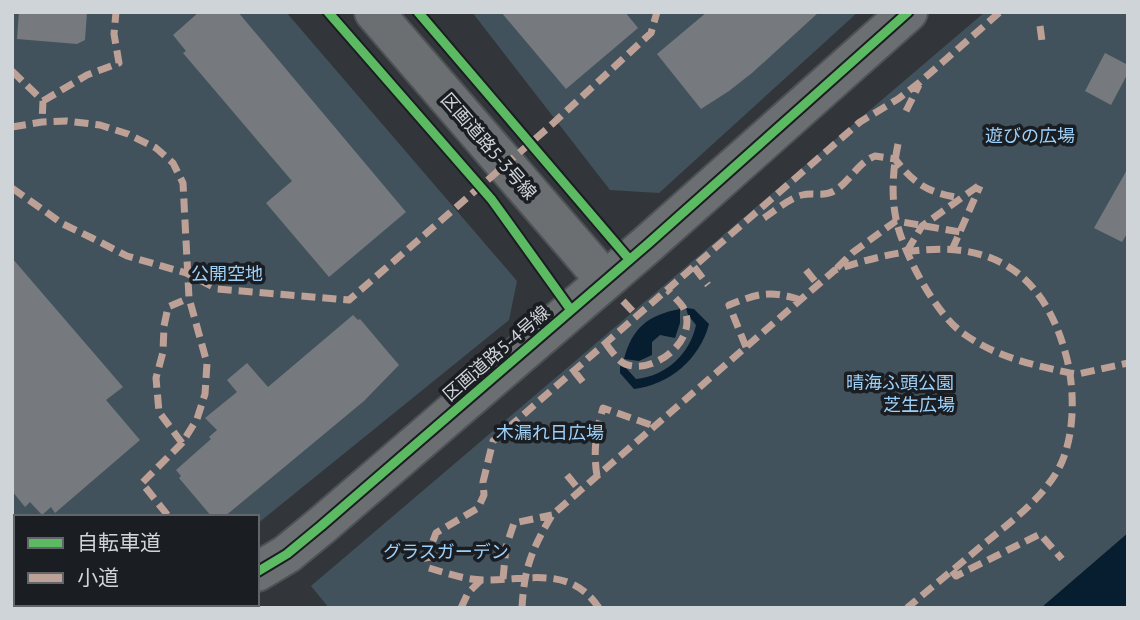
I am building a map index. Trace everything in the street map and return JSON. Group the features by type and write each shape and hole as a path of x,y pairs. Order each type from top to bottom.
{"street":[{"name":"区画道路5-3号線","path":"374,12 605,280"},
{"name":"区画道路5-4号線","path":"259,571 286,554 321,526 908,12"}],"green space":[{"name":"公開空地","path":"12,12 286,12 517,281 509,320 259,522 259,515 14,515 12,541"},
{"path":"472,12 858,12 659,193 610,190"},
{"name":"晴海ふ頭公園","path":"985,12 1128,12 1128,533 1041,608 329,608 311,586"}],"shaded area":[{"path":"686,308 694,309 709,324 705,337 691,359 671,376 634,389 620,373 620,366 626,368 636,379 657,373 675,362 688,345 696,325"},
{"path":"680,309 680,323 675,338 660,335 652,342 652,355 639,361 624,359 632,339 643,325 659,315"},
{"path":"1128,533 1128,608 1041,608"}],"building":[{"path":"19,12 87,12 85,40 77,44 17,39"},
{"path":"199,12 238,12 406,212 329,277 266,203 292,181 183,53 186,51 173,35"},
{"path":"501,12 625,12 638,28 566,89"},
{"path":"707,12 819,12 752,73 701,109 657,54"},
{"path":"1105,53 1128,65 1128,73 1111,105 1085,91"},
{"path":"1128,168 1128,232 1122,242 1094,228"},
{"path":"12,258 123,387 106,400 140,440 55,513 51,507 42,515 30,502 25,507 12,491"},
{"path":"353,315 360,319 399,365 364,401 226,515 210,515 179,478 181,476 176,470 211,439 209,437 217,430 205,418 237,392 227,380 247,363 268,387"}],"marked path":[{"path":"43,101 87,75 119,63 114,34 116,12"},
{"path":"12,188 63,224 127,256 186,273 217,289 349,300 549,127 651,33 657,12"},
{"path":"599,608 575,585 561,580 476,580 429,568 427,557 436,533 478,508 484,495 483,482 493,441 860,122 920,82 1000,12"},
{"path":"1040,26 1042,41"},
{"path":"12,71 43,101 42,122"},
{"path":"906,111 919,85"},
{"path":"12,127 67,121 100,125 128,134 156,148 173,163 183,183 189,298 207,363 205,394 197,419 182,443 142,483 167,515"},
{"path":"898,144 893,191 894,210 900,233 922,282 953,325 989,349 1070,373 1078,374 1128,363"},
{"path":"764,218 797,197 834,191 863,163 875,156 895,159 923,186 961,198"},
{"path":"907,251 922,226 981,184"},
{"path":"952,250 980,186"},
{"path":"837,268 852,253 896,221 960,232"},
{"path":"522,608 530,559 552,515 835,270 911,251 946,249 978,254 1007,266 1032,287 1052,317 1067,359 1071,386 1071,429 1059,468 1035,500 907,608"},
{"path":"694,267 708,285"},
{"path":"806,270 818,285"},
{"path":"606,344 622,363 637,366 649,365 672,352 686,331 687,319 683,307 668,290"},
{"path":"746,347 729,305 765,294 801,300"},
{"path":"182,443 159,412 156,378 163,352 168,307 189,298"},
{"path":"623,301 637,316"},
{"path":"574,371 586,386"},
{"path":"597,476 596,442 603,408 654,426"},
{"path":"567,475 580,491"},
{"path":"503,579 506,547 514,523 552,515"},
{"path":"952,571 956,576 1040,534 1062,559"},
{"path":"461,608 468,593 481,580"}],"cycle path":[{"path":"328,12 492,200 571,310"},
{"path":"418,12 629,259"},
{"path":"259,571 287,554 321,526 649,243 908,12"}],"park label":[{"name":"遊びの広場","path":"1030,135"},
{"name":"芝生広場","path":"919,404"},
{"name":"木漏れ日広場","path":"550,432"},
{"name":"グラスガーデン","path":"446,551"}]}
